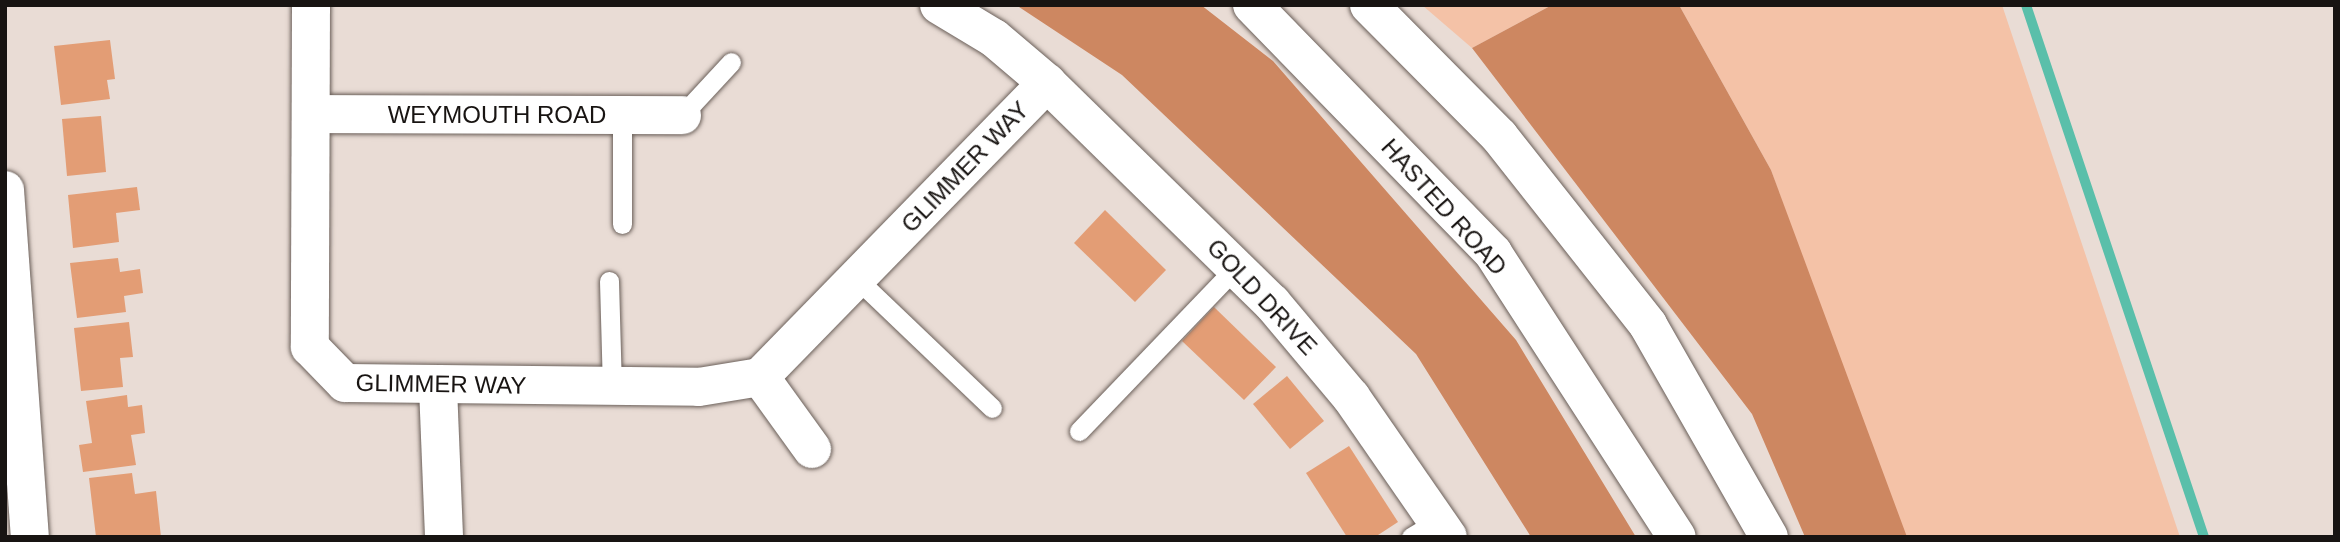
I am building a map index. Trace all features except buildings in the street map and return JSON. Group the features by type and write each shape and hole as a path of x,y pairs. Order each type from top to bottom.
{"street":[{"name":"GLIMMER WAY","path":"311,5 310,347 345,383 438,387 699,387 760,377 1047,83 994,38 939,5"},
{"name":"HASTED ROAD","path":"1252,5 1493,253 1677,537"},
{"path":"1369,5 1499,136 1648,325 1769,537"},
{"name":"GOLD DRIVE","path":"1047,83 1236,267 1351,397 1432,531"},
{"name":"WEYMOUTH ROAD","path":"312,114 682,115"},
{"path":"5,190 30,537"},
{"path":"760,377 812,449"},
{"path":"438,387 444,537"}],"lane":[{"path":"682,115 731,62"},
{"path":"622,116 622,223"},
{"path":"1079,431 1236,267"},
{"path":"856,278 992,408"},
{"path":"609,281 612,387"}],"shaded area":[{"path":"1016,5 1201,5 1273,61 1516,340 1636,537 1531,537 1416,354 1122,75"},
{"path":"1422,5 1552,5 1472,48"},
{"path":"1552,5 1679,5 1771,170 1907,537 1805,537 1752,414 1472,48"},
{"path":"1679,5 2002,5 2180,537 1901,537 1771,170"}],"waterway":[{"path":"2026,5 2204,537"}]}
